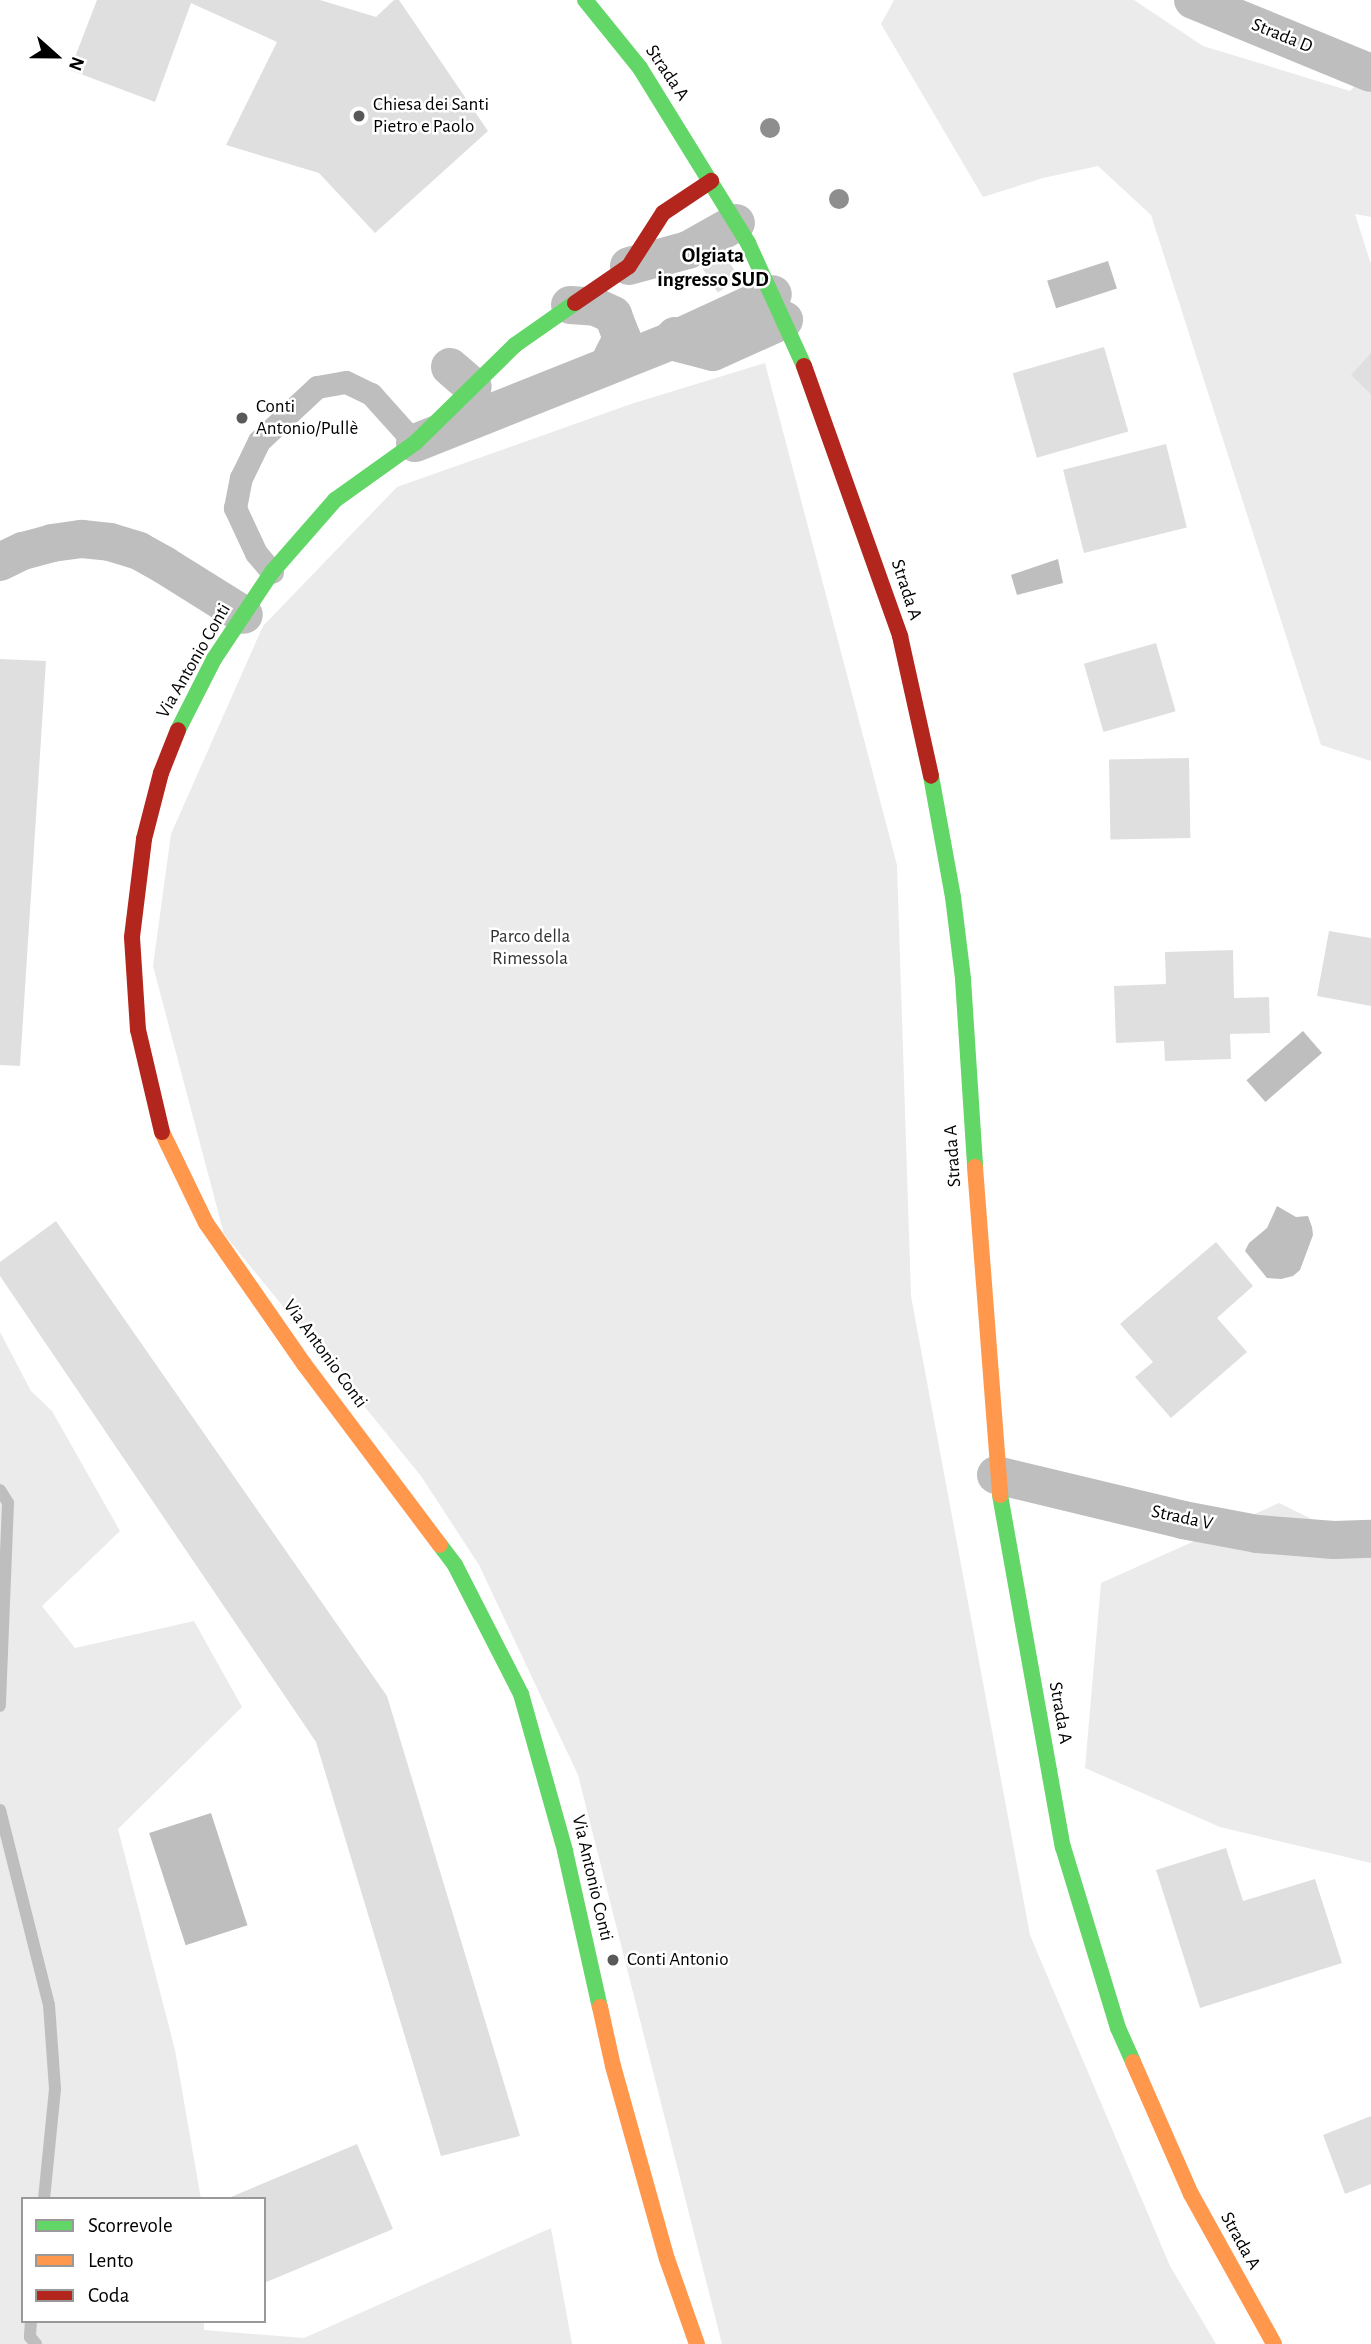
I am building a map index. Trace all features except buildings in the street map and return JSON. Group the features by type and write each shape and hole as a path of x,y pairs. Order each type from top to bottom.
{"street":[{"name":"Strada A","path":"585,0 640,68 725,204 773,295 837,448 900,636 936,797 963,979 996,1475 1063,1847 1118,2028 1191,2194 1274,2344"},
{"name":"Strada D","path":"1194,0 1371,73"},
{"path":"629,266 725,204"},
{"name":"Via Antonio Conti","path":"629,266 515,345 461,377 415,443 335,500 272,572 185,711 161,774 144,839 132,937 138,1030 149,1084 163,1136 206,1223 304,1364 455,1565 521,1693 565,1851 612,2066 667,2259 697,2344"},
{"path":"671,341 713,352 773,295"},
{"path":"415,443 671,341 695,310 773,295"},
{"path":"570,305 596,307 613,315 621,338 609,364"},
{"path":"0,562 23,551 51,543 82,539 110,542 139,551 244,615"},
{"name":"Strada V","path":"996,1475 1183,1520 1258,1534 1335,1540 1371,1539"}],"lane":[{"path":"272,572 256,554 235,508 242,478 259,441 317,387 346,382 371,394 415,443"}],"green space":[{"path":"894,0 1134,0 1203,46 1350,91 1371,69 1371,217 1355,214 1371,264 1371,761 1321,745 1151,215 1098,166 1043,178 983,197 881,24"},
{"name":"Parco della Rimessola","path":"765,363 897,865 911,1296 1030,1935 1170,2266 1216,2344 722,2344 578,1775 479,1565 421,1476 224,1234 153,966 171,834 263,626 397,487 631,404"},
{"path":"0,1332 31,1391 52,1411 120,1531 42,1606 75,1648 194,1621 242,1707 118,1829 175,2050 201,2197 21,2197 21,2323 204,2323 204,2330 304,2338 551,2228 572,2344 0,2344"},
{"path":"1279,1503 1371,1548 1371,1863 1220,1827 1085,1768 1101,1583"}],"shaded area":[{"path":"1108,261 1117,289 1056,308 1047,281"},
{"path":"1058,559 1063,583 1017,595 1011,575"},
{"path":"1303,1031 1322,1053 1265,1102 1246,1080"},
{"path":"1277,1206 1296,1217 1308,1216 1313,1235 1300,1270 1293,1276 1281,1279 1267,1278 1245,1251 1249,1243 1267,1228"},
{"path":"211,1813 247,1925 186,1945 149,1833"}],"waterway":[{"path":"0,1490 8,1503 0,1706"},
{"path":"0,1810 49,2005 55,2089 44,2197"},
{"path":"31,2323 30,2337 36,2344"}],"traffic: fast":[{"path":"585,0 640,68 748,243 804,366"},
{"path":"178,730 214,659 272,572 335,500 415,443 515,345 575,303"},
{"path":"931,776 953,897 963,979 975,1167"},
{"path":"1000,1495 1063,1847 1118,2028 1133,2062"},
{"path":"440,1545 455,1565 521,1694 565,1851 600,2007"}],"traffic: slow":[{"path":"162,1132 206,1223 304,1364 440,1545"},
{"path":"975,1167 1000,1495"},
{"path":"600,2007 613,2066 667,2259 697,2344"},
{"path":"1133,2062 1191,2194 1274,2344"}],"traffic: jam":[{"path":"575,303 629,266 663,213 711,181"},
{"path":"804,366 900,636 931,776"},
{"path":"162,1132 138,1030 132,937 144,839 161,773 178,730"}],"place":[{"name":"Chiesa dei Santi Pietro e Paolo","path":"359,116"},
{"name":"Conti Antonio/Pullè","path":"242,418"},
{"name":"Conti Antonio","path":"613,1960"}],"district":[{"name":"Olgiata ingresso SUD","path":"713,268"}]}
